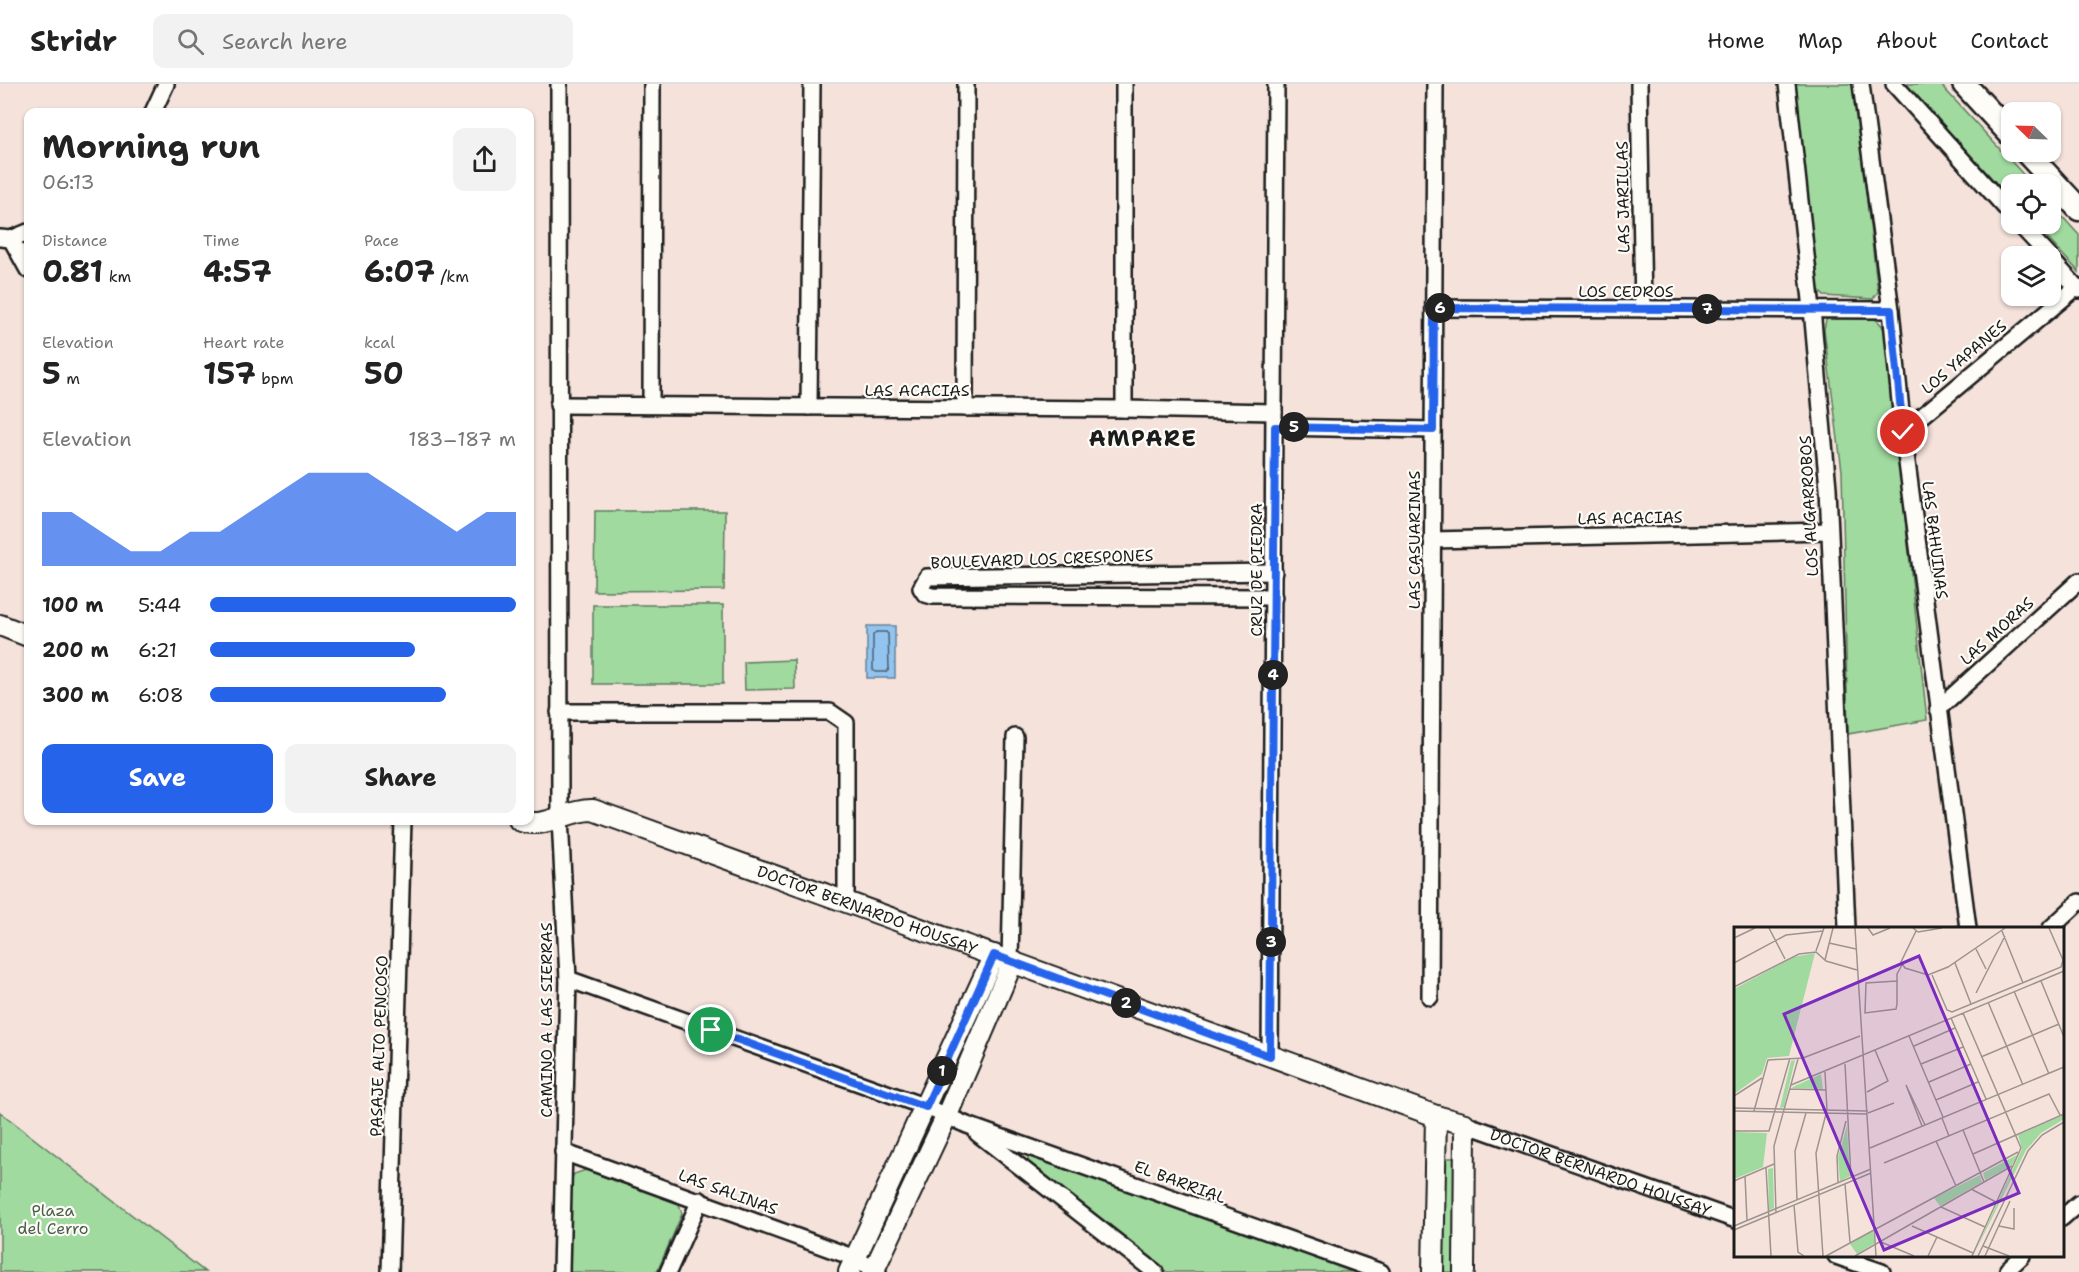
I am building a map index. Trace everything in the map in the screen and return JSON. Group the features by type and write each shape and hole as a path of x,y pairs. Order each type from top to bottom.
{"main road":[{"path":"1964,84 2001,124"},
{"path":"2035,162 2079,209"}],"street":[{"path":"155,108 166,84"},
{"name":"CAMINO A LAS SIERRAS","path":"559,84 560,818 568,979 561,1272"},
{"path":"651,405 652,84"},
{"path":"809,407 812,84"},
{"path":"965,408 966,84"},
{"path":"1124,84 1124,409"},
{"name":"CRUZ DE PIEDRA","path":"1270,1056 1276,84"},
{"name":"LAS CASUARINAS","path":"1430,997 1435,84"},
{"name":"LAS JARILLAS","path":"1639,84 1643,309"},
{"name":"LOS ALGARROBOS","path":"1787,84 1812,309 1828,488 1847,927"},
{"name":"LAS BAHUINAS","path":"1861,84 1891,310 1903,432 1938,709 1968,927"},
{"path":"1894,84 2001,203"},
{"path":"24,233 6,238 24,264"},
{"path":"2028,234 2040,246"},
{"path":"2061,269 2078,288"},
{"name":"LOS YAPANES","path":"1903,432 2078,288"},
{"name":"LOS CEDROS","path":"1434,308 1891,310"},
{"name":"LAS ACACIAS","path":"558,405 1124,409 1433,430"},
{"name":"LAS ACACIAS","path":"1432,540 1829,531"},
{"name":"BOULEVARD LOS CRESPONES","path":"1274,572 927,577 921,588 925,594 932,596 1274,597"},
{"name":"LAS MORAS","path":"1938,709 2079,581"},
{"path":"0,625 24,634"},
{"path":"559,712 830,712 846,723 846,902"},
{"path":"875,1271 947,1115 1006,959 1015,737"},
{"name":"DOCTOR BERNARDO HOUSSAY","path":"534,824 560,818 580,810 593,810 1270,1056 1734,1219"},
{"name":"PASAJE ALTO PENCOSO","path":"390,1272 404,825"},
{"path":"2052,927 2079,902"},
{"path":"852,1265 926,1107 1006,959"},
{"name":"EL BARRIAL","path":"568,979 926,1107 966,1125 1381,1272"},
{"path":"1433,1272 1451,1120"},
{"path":"1451,1120 1464,1272"},
{"name":"EL BARRIAL","path":"966,1125 1155,1272"},
{"name":"LAS SALINAS","path":"563,1152 700,1200 852,1265 875,1271"},
{"path":"668,1272 700,1200"},
{"path":"2064,1216 2079,1203"},
{"path":"1839,1257 1882,1272 1880,1257"},
{"path":"2007,1266 2020,1257"}],"green space":[{"path":"1791,84 1853,84 1878,292 1873,299 1824,296 1816,288"},
{"path":"1905,84 1940,84 2001,150 2001,162 2012,162 2023,174 2001,174 2001,188"},
{"path":"2061,215 2079,235 2079,272 2061,253 2061,246 2055,246 2043,234 2061,234"},
{"path":"1863,316 1877,321 1885,332 1927,720 1848,734 1842,471 1824,329 1826,320 1831,317"},
{"path":"595,511 725,511 724,590 594,591"},
{"path":"593,605 723,605 723,684 593,684"},
{"path":"794,660 795,689 745,690 744,662"},
{"path":"991,981 997,983 951,1085 945,1083"},
{"name":"Plaza del Cerro","path":"0,1112 205,1272 0,1272"},
{"path":"921,1136 927,1138 878,1243 873,1240"},
{"path":"1033,1153 1352,1272 1167,1272 1028,1163 1028,1156"},
{"path":"1444,1158 1456,1158 1456,1272 1444,1272"},
{"path":"586,1170 679,1204 682,1214 657,1272 569,1272 568,1186 574,1174"}],"water":[{"path":"867,626 895,626 895,678 867,678"}],"district":[{"name":"AMPARE","path":"1143,438"}],"route":[{"path":"711,1030 926,1107 994,955 1270,1056 1275,427 1433,430 1434,308 1891,310 1903,432"}]}
